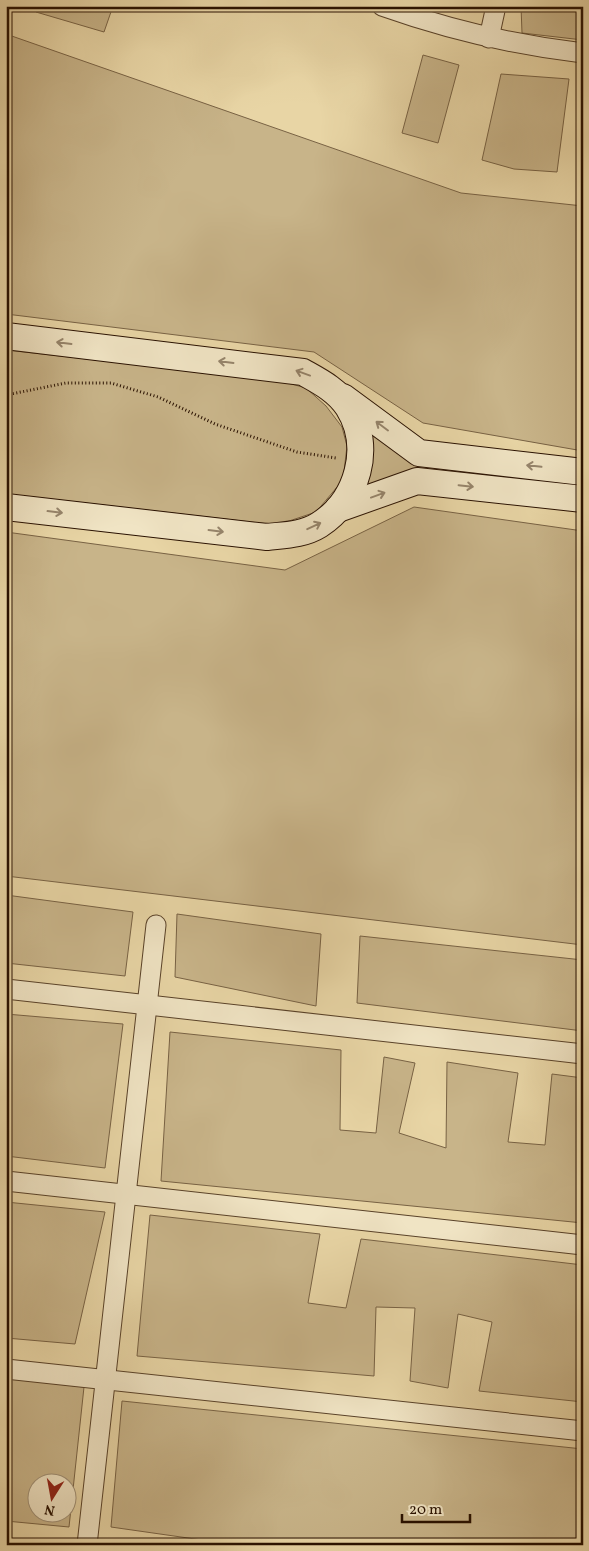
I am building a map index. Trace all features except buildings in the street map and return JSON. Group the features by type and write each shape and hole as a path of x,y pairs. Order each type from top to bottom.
{"street":[{"path":"382,6 409,16 489,38 538,48 583,53"},
{"path":"489,38 496,6"},
{"path":"6,336 303,372 328,385 419,453 583,472"},
{"path":"6,507 267,537 293,535 318,526 338,509 353,487 360,461 358,433 347,407 328,385"},
{"path":"338,509 417,481 583,499"},
{"path":"87,1545 156,925"},
{"path":"6,989 583,1054"},
{"path":"6,1181 583,1245"},
{"path":"6,1368 583,1431"}],"path":[{"path":"6,395 66,383 111,383 158,397 216,424 297,452 360,461"}],"shaded area":[{"path":"38,6 113,6 104,32 36,12"},
{"path":"521,6 583,6 583,40 522,33"},
{"path":"6,34 461,193 583,206 583,451 423,423 314,352 6,314"},
{"path":"423,55 459,65 438,143 402,133"},
{"path":"501,74 569,79 557,172 514,169 482,160"},
{"path":"6,350 277,380 306,388 326,406 342,427 347,446 343,480 316,512 277,525 6,494"},
{"path":"368,433 413,461 583,479 583,492 361,487"},
{"path":"414,507 583,531 583,945 6,876 6,532 285,570"},
{"path":"6,895 133,912 125,976 6,963"},
{"path":"177,914 321,934 316,1006 175,977"},
{"path":"360,936 583,960 583,1031 357,1003"},
{"path":"6,1014 123,1024 105,1168 6,1156"},
{"path":"170,1032 341,1050 340,1130 376,1133 384,1057 415,1063 399,1133 446,1148 447,1062 518,1073 508,1142 545,1145 552,1074 583,1078 583,1223 161,1181"},
{"path":"6,1202 105,1212 75,1344 6,1338"},
{"path":"150,1215 320,1234 308,1303 346,1308 361,1239 583,1265 583,1402 479,1391 492,1322 458,1314 448,1388 410,1381 415,1308 376,1307 374,1376 137,1356"},
{"path":"6,1378 84,1387 75,1474 28,1474 28,1523 6,1521"},
{"path":"122,1401 583,1449 583,1545 237,1545 111,1527"},
{"path":"38,1524 69,1524 69,1527"}]}
